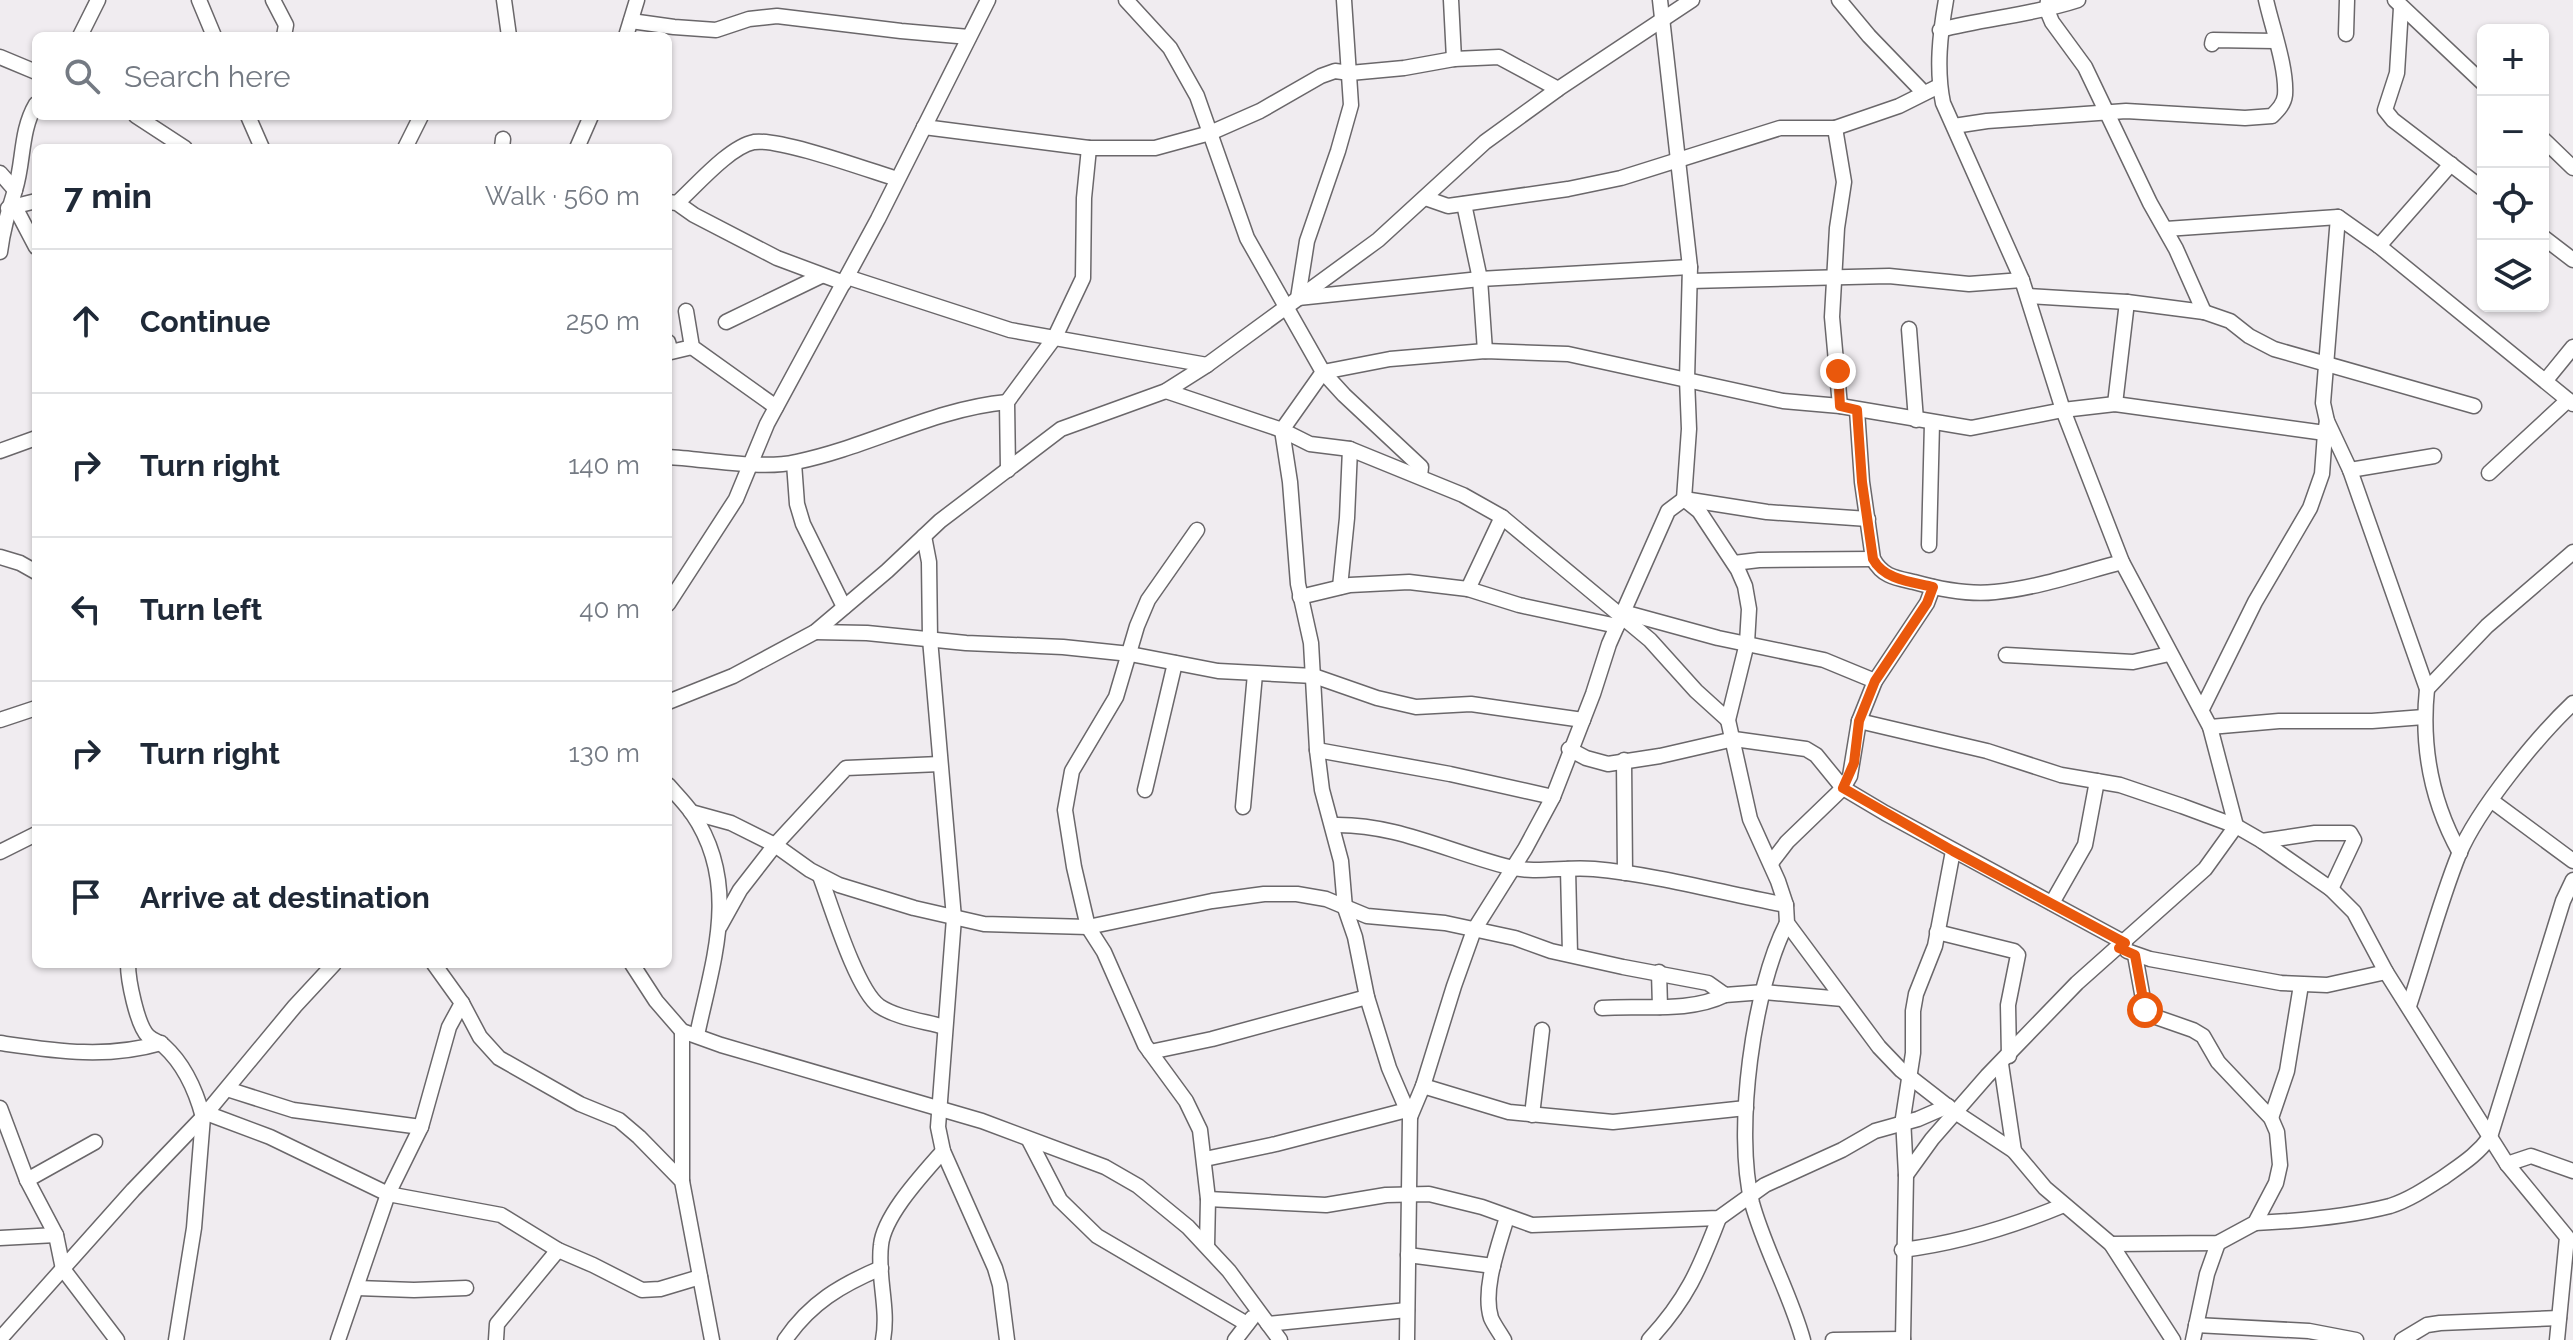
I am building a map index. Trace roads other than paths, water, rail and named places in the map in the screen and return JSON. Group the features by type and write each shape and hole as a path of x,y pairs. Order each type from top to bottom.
{"street":[{"path":"82,32 98,0"},
{"path":"199,0 212,32"},
{"path":"273,0 286,25 285,32"},
{"path":"504,0 508,32"},
{"path":"627,32 637,0"},
{"path":"672,598 736,499 776,407 845,280 988,0"},
{"path":"1126,0 1170,48 1197,96 1247,238 1293,302 1323,372 1421,467 1420,476"},
{"path":"1293,302 1307,241 1351,105 1344,0"},
{"path":"1451,0 1454,59"},
{"path":"1660,0 1690,274 1689,429 1684,499"},
{"path":"672,700 733,676 815,632 924,536 1061,429 1166,391 1207,365 1378,240 1485,142 1558,89 1692,0"},
{"path":"1839,0 1924,93"},
{"path":"1946,0 1940,30 1939,86 1943,103 2022,280 2063,410 2122,562 2210,727 2236,826"},
{"path":"1940,30 2078,0"},
{"path":"1954,126 1987,121 2151,111 2234,117 2272,116 2285,96 2266,0"},
{"path":"2346,34 2347,0"},
{"path":"2400,3 2477,77"},
{"path":"2400,3 2397,73 2385,110 2393,120 2477,184"},
{"path":"2048,5 2052,22 2085,67 2204,312"},
{"path":"631,21 716,30 749,19 777,16 969,37"},
{"path":"2212,44 2213,40 2275,41"},
{"path":"0,57 32,70"},
{"path":"924,127 1089,148 1155,148 1210,133 1260,111 1335,71 1350,73 1454,59 1499,57 1558,89"},
{"path":"1425,198 1448,206 1621,178 1780,128 1835,128 1899,106 1939,86"},
{"path":"0,252 8,208 15,190 23,137 32,110"},
{"path":"142,120 179,144"},
{"path":"250,120 260,144"},
{"path":"407,144 419,120"},
{"path":"579,144 589,120"},
{"path":"1835,128 1844,182 1837,228 1832,317 1840,406"},
{"path":"897,179 777,143 753,142 731,154 672,203 777,258 821,276 845,280 1010,330 1207,365"},
{"path":"2549,145 2573,168"},
{"path":"1008,470 1007,402 1055,337 1083,278 1084,198 1089,148"},
{"path":"2379,246 2451,164"},
{"path":"0,173 15,190"},
{"path":"8,208 32,202"},
{"path":"1464,204 1480,279 1485,351"},
{"path":"8,208 32,241"},
{"path":"2166,229 2338,217 2379,246 2570,402 2489,473"},
{"path":"2202,709 2255,602 2310,508 2322,474 2326,427 2323,395 2338,217"},
{"path":"2547,240 2573,260"},
{"path":"1293,302 1480,279 1690,274 1834,278 1889,276 1969,284 2022,280"},
{"path":"726,322 821,276"},
{"path":"2028,296 2127,302 2204,312 2230,321 2249,336 2274,349 2474,406"},
{"path":"2115,404 2127,302"},
{"path":"686,311 692,347 776,407"},
{"path":"1909,329 1916,420"},
{"path":"672,352 692,347"},
{"path":"2546,380 2573,347"},
{"path":"1407,1340 1408,1194 1412,1150 1409,1113 1389,1068 1367,997 1355,937 1345,908 1341,861 1322,790 1311,643 1300,597 1282,430 1323,372 1390,359 1485,351 1568,354 1770,399 1840,406 1971,428 2063,410 2115,404 2326,427"},
{"path":"1166,391 1282,430 1310,444 1350,449 1463,495 1502,517 1650,640 1696,691 1728,720 1750,819 1786,905 1787,923 1764,992 1753,1043 1746,1108 1751,1195 1803,1340"},
{"path":"672,457 751,464 794,463 859,445 938,415 973,405 1007,402"},
{"path":"1857,410 1862,482 1873,559 1879,570 1933,587 1993,593 2039,585 2122,562"},
{"path":"1929,545 1932,423"},
{"path":"2326,427 2350,470 2427,689 2424,717 2431,781 2450,835 2460,853"},
{"path":"0,451 32,439"},
{"path":"1340,587 1350,449"},
{"path":"2350,470 2434,456"},
{"path":"794,463 797,504 803,524 844,607"},
{"path":"1684,499 1699,511 1734,563 1745,586 1749,609 1747,643 1728,720"},
{"path":"1205,1159 1409,1113 1423,1086 1474,930 1553,797 1621,618 1668,511 1684,499 1767,512 1868,519"},
{"path":"1468,589 1502,517"},
{"path":"1197,530 1148,600 1116,697 1091,735 1068,781 1065,810 1088,927 1104,952 1137,1029 1194,1114 1200,1130 1208,1199 1207,1246"},
{"path":"924,536 929,562 930,639 954,918 938,1127 943,1151 1000,1285 1007,1340"},
{"path":"2427,689 2487,626 2573,552"},
{"path":"0,557 32,570"},
{"path":"1734,563 1873,559"},
{"path":"1300,597 1340,587 1409,582 1468,589 1519,605 1621,618 1824,660 1875,681"},
{"path":"1771,863 1787,842 1843,788 1854,763 1859,721 1875,681 1927,603 1933,587"},
{"path":"815,632 1130,654 1255,674 1314,676 1377,698 1416,707 1471,704 1583,720"},
{"path":"2006,655 2133,662 2169,654"},
{"path":"1145,790 1175,663"},
{"path":"1243,807 1255,674"},
{"path":"2409,1006 2460,853 2492,801 2572,705"},
{"path":"0,720 32,709"},
{"path":"2210,727 2279,721 2372,721 2424,717"},
{"path":"1859,721 1987,751 2061,775 2120,785 2236,826 2331,889 2354,912 2386,972 2507,1164 2570,1231 2568,1292 2559,1318 2557,1340"},
{"path":"1569,749 1608,764 1734,739 1806,749 1816,755 1843,788 2052,903 2126,948 2240,976 2301,985 2327,985 2386,972"},
{"path":"1317,750 1450,774 1553,797"},
{"path":"1624,760 1625,873"},
{"path":"720,926 740,890 775,845 846,768 940,764"},
{"path":"2052,903 2085,845 2097,781"},
{"path":"672,790 691,812 713,855 720,926 715,964 689,1033 682,1181 712,1340"},
{"path":"2492,801 2573,861"},
{"path":"691,812 731,823 775,845 820,876 839,885 881,899 984,924 1088,927 1154,911 1264,894 1313,896 1367,916 1415,918 1515,938 1623,967 1708,983 1725,995"},
{"path":"1332,825 1388,829 1512,868 1625,873 1721,889 1786,905"},
{"path":"1906,1175 1951,1109 2005,1060 2077,983 2126,948 2205,869 2236,826"},
{"path":"2262,841 2315,833 2350,833 2354,840 2331,889"},
{"path":"1,847 32,835"},
{"path":"1833,1340 1903,1340 1904,1124 1910,1079 1913,1011 1916,994 1935,946 1953,851"},
{"path":"1568,869 1570,954"},
{"path":"820,876 869,997 889,1012 945,1027"},
{"path":"2111,1244 2218,1243 2255,1223 2327,1216 2391,1205 2430,1186 2469,1161 2490,1137 2563,901 2573,880"},
{"path":"1787,923 1879,1047 1910,1079 2014,1151 2064,1205 2111,1244 2173,1340"},
{"path":"1937,932 2014,951 2018,955 2008,1005 2005,1060 2014,1151"},
{"path":"2126,948 2145,1010 2150,1015 2203,1036 2218,1062 2271,1118 2279,1141 2280,1165 2276,1183 2255,1223"},
{"path":"129,968 132,991 148,1036 161,1043 185,1071 204,1115 194,1228 176,1340"},
{"path":"0,1339 204,1115 330,968"},
{"path":"437,968 462,1003 480,1037 499,1058 580,1104 619,1120 682,1181"},
{"path":"635,968 656,1001 689,1033 982,1121 1105,1167 1138,1186 1207,1246 1280,1340"},
{"path":"1659,972 1660,1007"},
{"path":"2271,1118 2287,1071 2301,985"},
{"path":"1602,1008 1660,1007 1707,1002 1725,995 1764,992 1843,999"},
{"path":"1150,1052 1212,1039 1367,997"},
{"path":"338,1340 388,1194 421,1127 449,1027 462,1003"},
{"path":"1532,1115 1542,1030"},
{"path":"0,1043 102,1054 122,1053 161,1043"},
{"path":"1423,1086 1509,1112 1613,1122 1746,1108"},
{"path":"227,1089 293,1110 421,1127"},
{"path":"0,1108 27,1180 56,1235 63,1269 117,1340"},
{"path":"1649,1340 1671,1316 1694,1281 1719,1218 1765,1185 1842,1150 1875,1131 1951,1109"},
{"path":"204,1115 270,1137 388,1194 501,1215 558,1250 648,1292 700,1277"},
{"path":"1029,1140 1060,1200 1097,1236 1247,1324"},
{"path":"27,1180 95,1142"},
{"path":"883,1340 885,1310 881,1244 886,1227 943,1151"},
{"path":"2507,1164 2531,1156 2573,1171"},
{"path":"1208,1199 1326,1205 1408,1194 1441,1197 1482,1207 1532,1225 1719,1218"},
{"path":"1902,1250 1941,1245 1999,1230 2064,1205"},
{"path":"1504,1340 1491,1318 1493,1266 1507,1217"},
{"path":"0,1238 56,1235"},
{"path":"2218,1243 2207,1274 2194,1332 2309,1331 2356,1340"},
{"path":"496,1340 497,1324 558,1250"},
{"path":"1408,1255 1493,1266"},
{"path":"785,1340 805,1313 825,1296 881,1268"},
{"path":"357,1288 466,1288"},
{"path":"1235,1340 1258,1310"},
{"path":"1268,1324 1407,1310"},
{"path":"2402,1340 2427,1325 2440,1323 2559,1318"}]}
